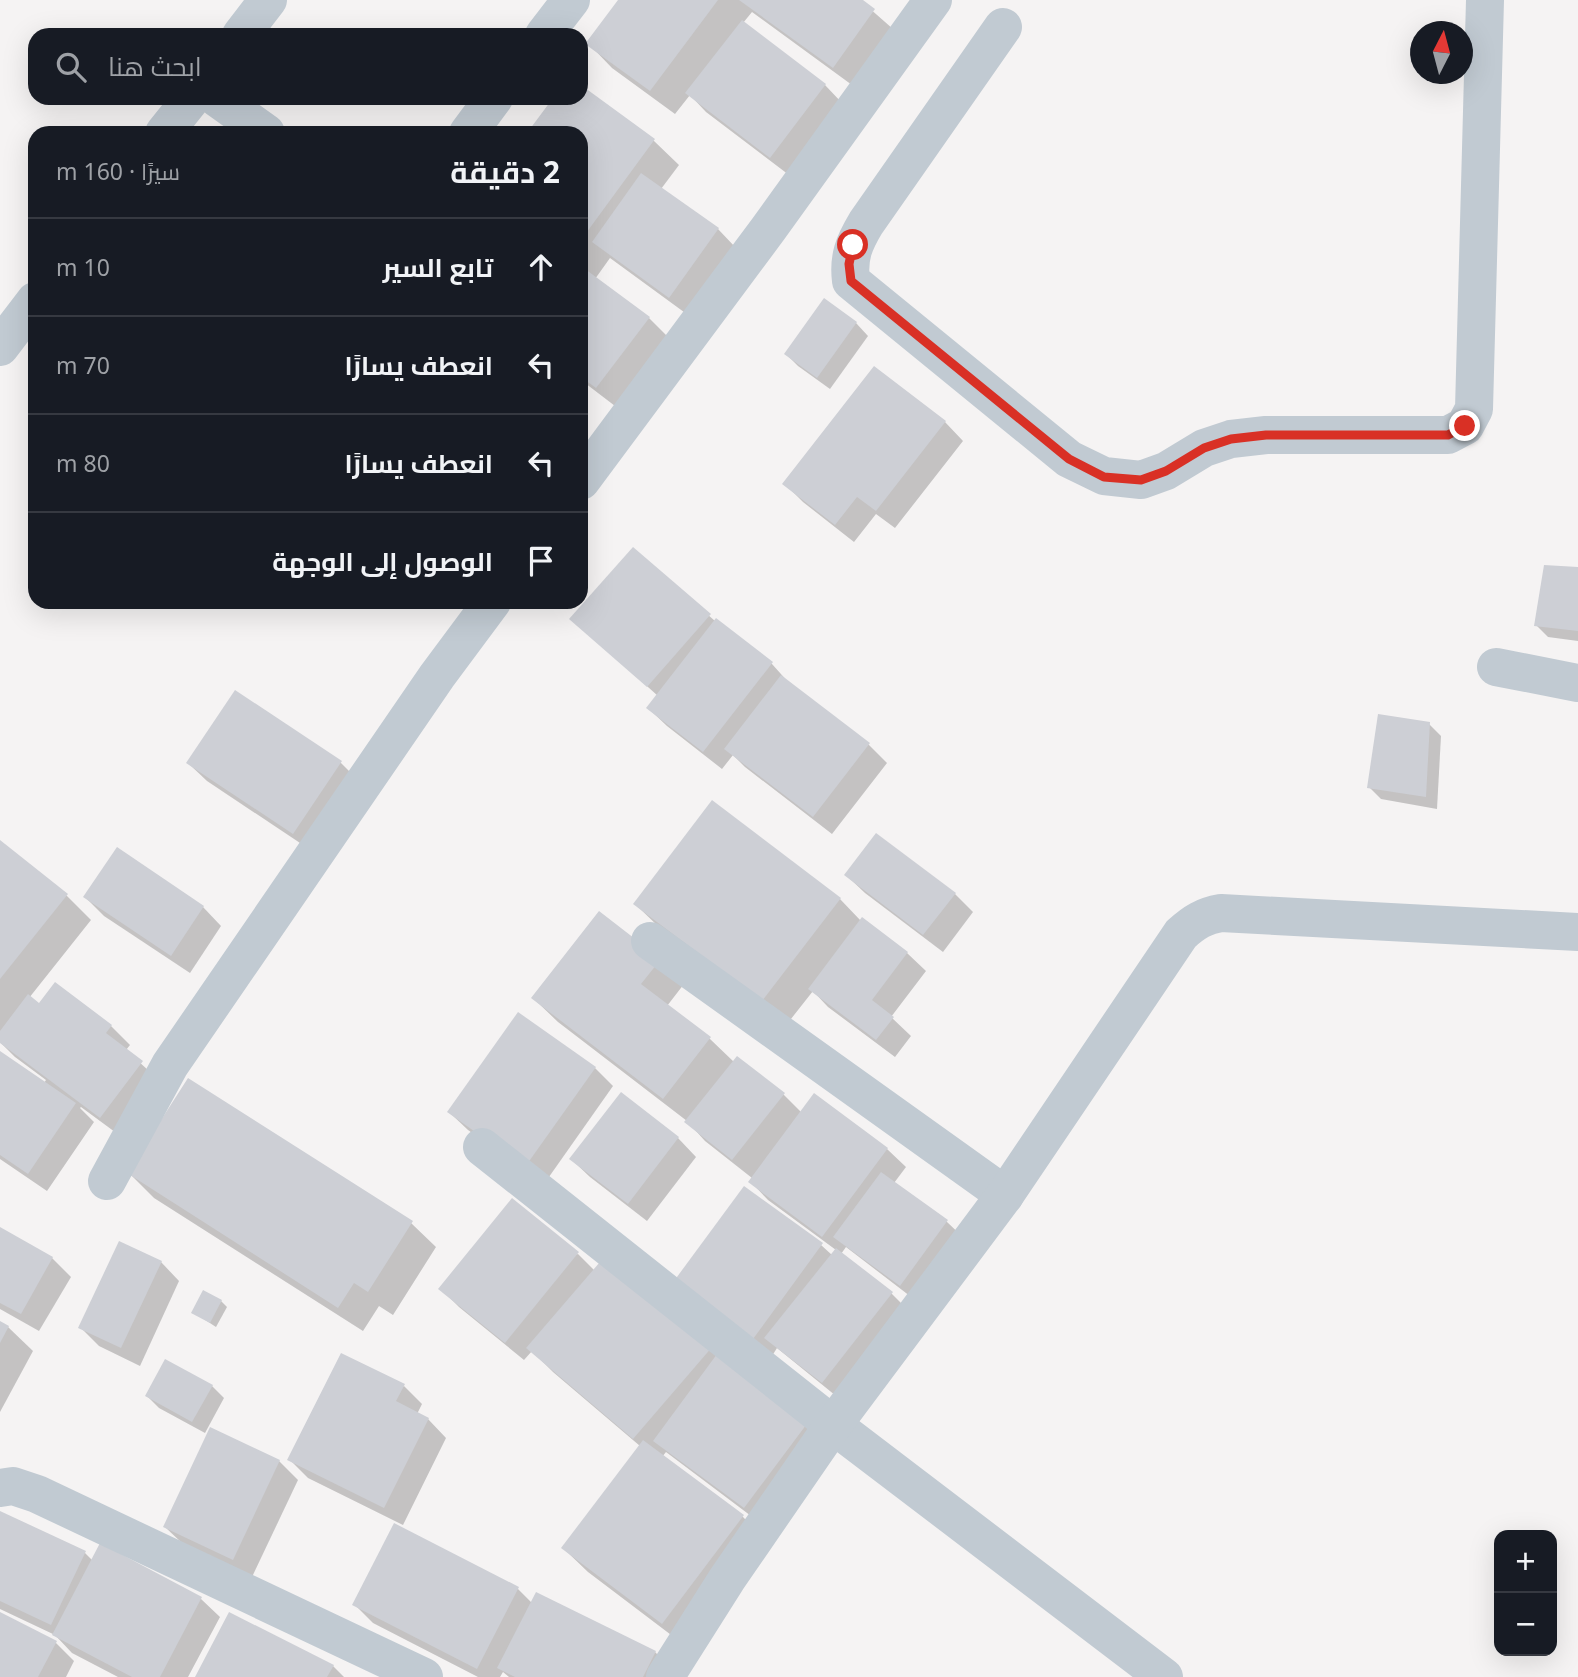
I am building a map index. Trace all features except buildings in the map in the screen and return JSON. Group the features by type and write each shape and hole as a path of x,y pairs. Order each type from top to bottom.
{"street":[{"path":"246,28 268,0"},
{"path":"549,28 571,0"},
{"path":"588,472 761,239 933,0"},
{"path":"1003,27 866,223 853,245 849,264 851,281 1069,459 1104,477 1141,480 1166,471 1204,448 1231,439 1266,435 1448,435 1465,426 1474,410 1485,0"},
{"path":"170,126 186,105"},
{"path":"227,105 256,126"},
{"path":"473,126 489,105"},
{"path":"0,347 28,310"},
{"path":"107,1181 170,1065 437,676 487,609"},
{"path":"1496,667 1578,683"},
{"path":"665,1677 727,1579 833,1425 1005,1195 1181,934 1204,916 1221,913 1578,932"},
{"path":"650,941 1005,1195"},
{"path":"482,1147 833,1425 1164,1677"},
{"path":"0,1488 13,1486 37,1494 424,1677"}],"route":[{"path":"853,245 849,264 851,281 1069,459 1104,477 1141,480 1166,471 1204,448 1231,439 1266,435 1448,435 1465,426"}]}
